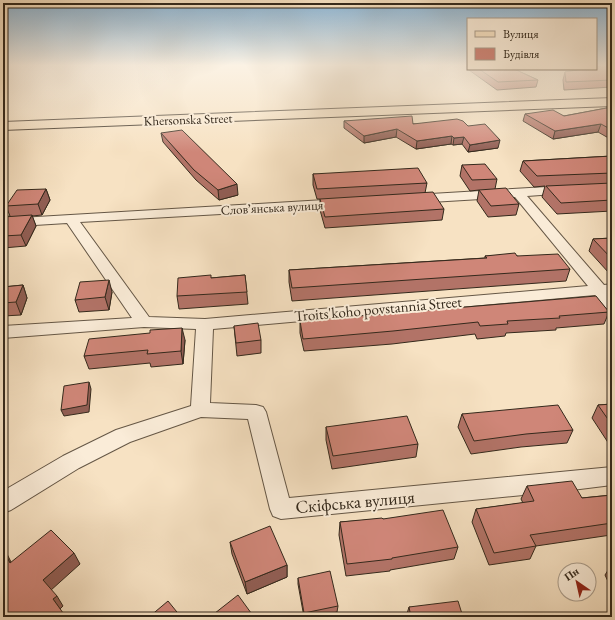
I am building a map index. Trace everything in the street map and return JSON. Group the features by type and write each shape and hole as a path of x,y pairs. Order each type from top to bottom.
{"main road":[{"name":"Khersonska Street","path":"3,126 612,102"}],"street":[{"path":"400,200 573,190"},
{"path":"518,193 606,289 612,305"},
{"name":"Словʼянська вулиця","path":"3,223 353,202"},
{"path":"70,218 144,322"},
{"name":"Troits'koho povstannia Street","path":"3,332 144,322 205,324 606,289"},
{"path":"200,410 205,324"},
{"name":"Скіфська вулиця","path":"3,503 71,462 123,436 200,410 256,412 281,509 564,482 612,476"}],"building":[{"path":"612,107 612,130 601,124 555,131 525,114 553,110 564,116"},
{"path":"412,116 413,124 457,119 463,121 468,126 485,124 500,140 470,145 464,137 454,138 452,136 417,141 397,129 364,136 344,121"},
{"path":"182,130 237,184 218,190 194,170 161,133"},
{"path":"612,156 612,173 537,176 523,161"},
{"path":"485,164 497,179 472,180 462,165"},
{"path":"418,168 427,183 317,189 313,174"},
{"path":"612,183 612,200 561,203 546,186"},
{"path":"506,188 519,204 491,206 479,190"},
{"path":"46,189 38,204 6,206 17,190"},
{"path":"433,192 444,209 325,217 320,199"},
{"path":"32,215 21,235 3,236 3,217"},
{"path":"612,238 612,259 593,239"},
{"path":"515,253 517,256 558,254 570,269 292,288 289,270 487,258 485,256"},
{"path":"211,275 211,278 245,275 247,292 177,296 178,278"},
{"path":"109,280 105,297 75,300 80,282"},
{"path":"23,285 16,302 3,303 3,287"},
{"path":"596,296 609,312 559,316 560,318 507,321 508,324 480,326 478,322 303,339 300,321"},
{"path":"258,323 261,340 236,343 234,326"},
{"path":"182,328 181,351 147,354 148,350 84,356 89,339 150,333 150,330"},
{"path":"89,382 87,405 61,410 64,386"},
{"path":"612,404 612,425 598,405"},
{"path":"558,405 573,430 526,434 474,441 462,414"},
{"path":"407,416 418,444 333,456 326,427"},
{"path":"572,481 582,498 612,495 612,523 530,535 536,546 494,553 476,509 534,501 527,486"},
{"path":"443,510 458,547 392,559 347,564 340,522 383,519"},
{"path":"270,526 287,565 245,582 230,542"},
{"path":"51,530 74,553 43,580 57,596 53,599 66,617 3,617 3,550 10,563"},
{"path":"330,571 338,606 304,613 298,578"},
{"path":"238,595 254,617 210,617"},
{"path":"168,601 181,617 149,617"},
{"path":"458,601 463,617 411,617 409,607"}]}
